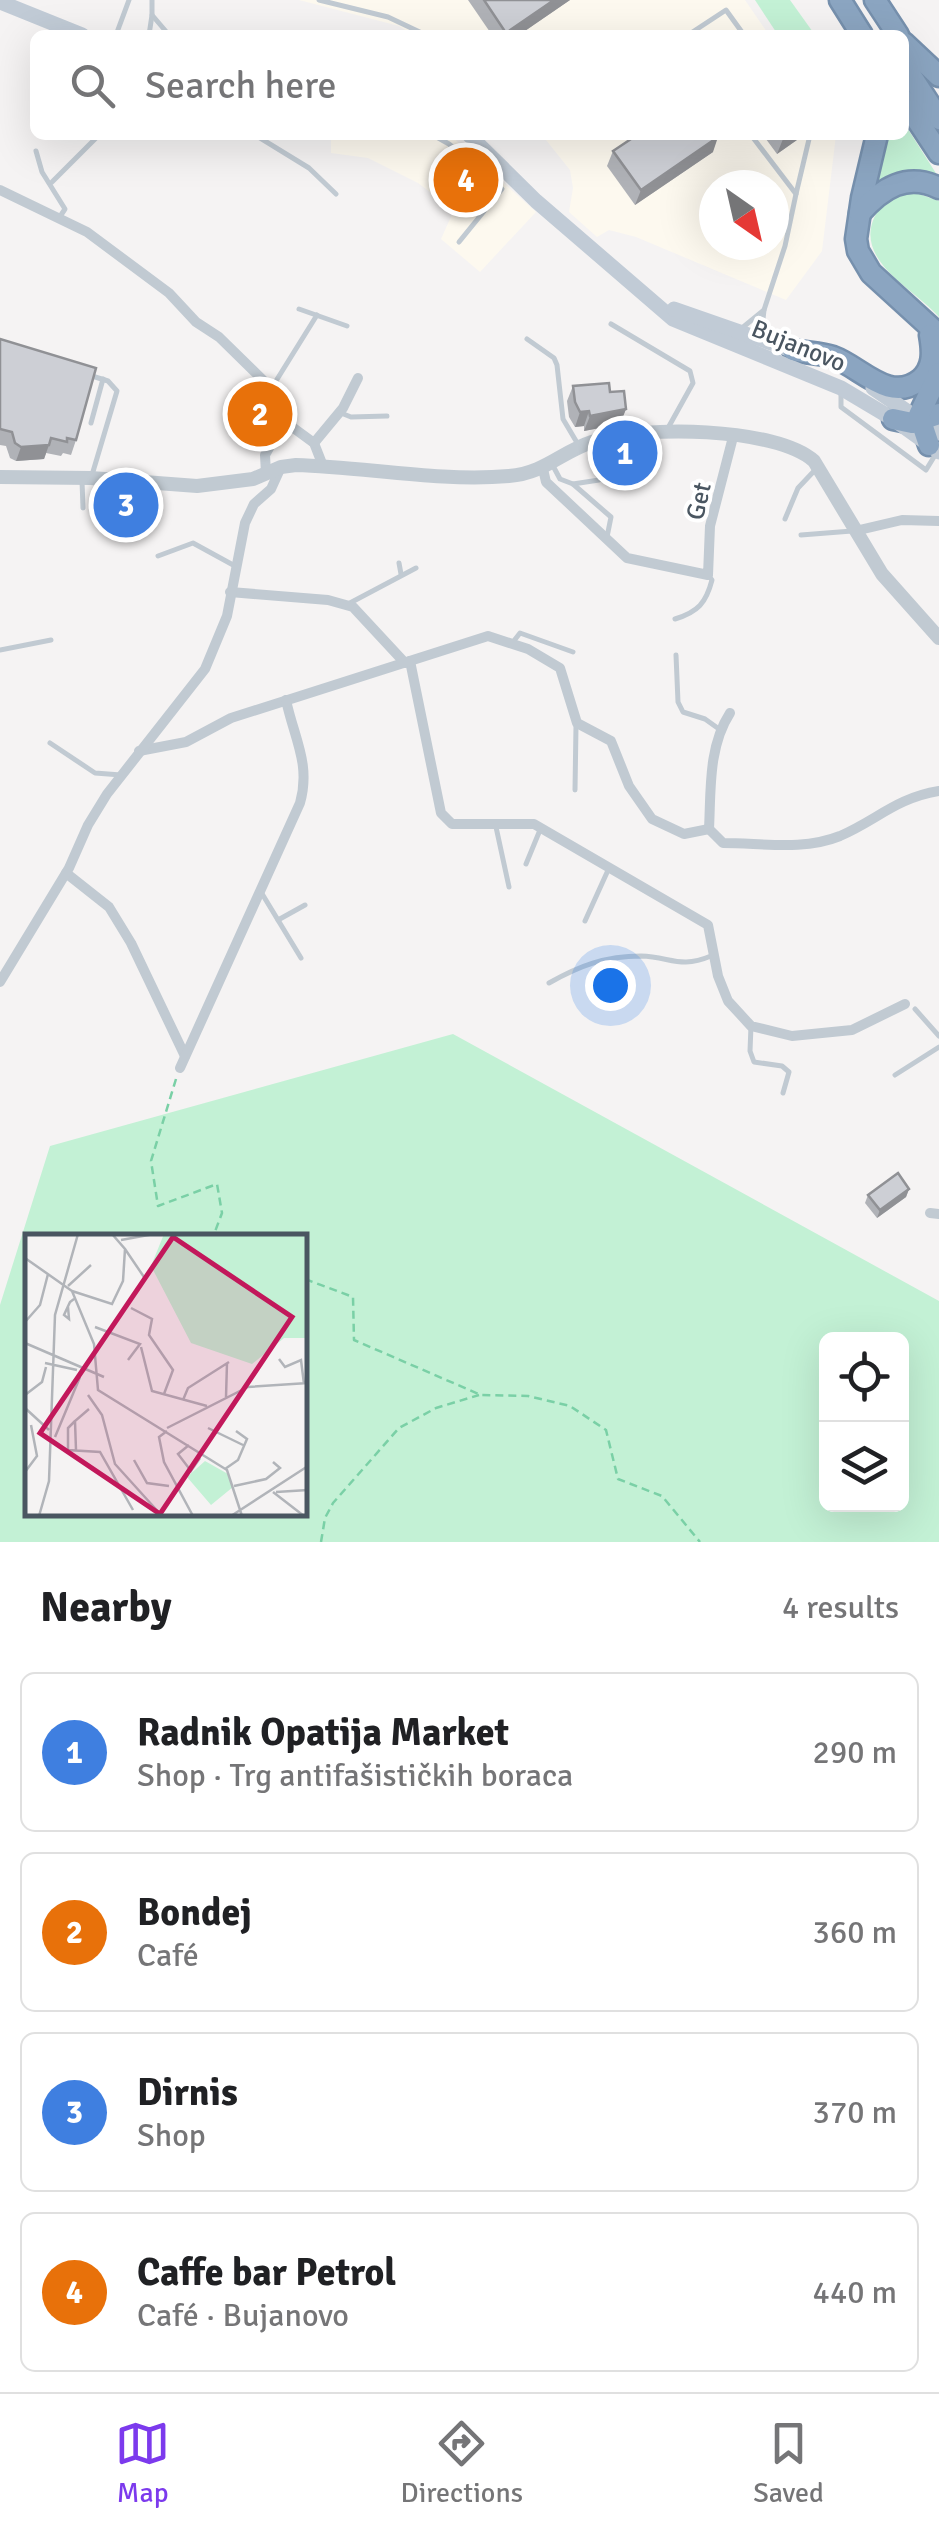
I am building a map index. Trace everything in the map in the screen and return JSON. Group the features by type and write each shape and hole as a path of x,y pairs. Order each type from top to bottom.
{"highway":[{"path":"828,0 847,30"},
{"path":"840,0 859,30"},
{"path":"862,0 882,30"},
{"path":"875,0 895,30"},
{"path":"909,48 939,76"},
{"path":"909,73 939,119"},
{"path":"909,108 939,154"},
{"path":"788,348 837,359 883,385 900,389 920,380 930,368 936,341 909,306 863,263 856,239 876,140"},
{"path":"860,213 879,194 899,183 921,181 939,188"},
{"path":"930,417 920,413 939,373"},
{"path":"893,419 909,423 930,417"},
{"path":"930,417 936,445"}],"main road":[{"path":"0,2 70,30"},
{"name":"Bujanovo","path":"474,140 536,200 673,319 840,388 936,445"},
{"name":"Bujanovo","path":"639,290 677,310 788,348 854,376 930,417"}],"street":[{"path":"0,190 28,200 86,232 168,293 196,322 219,337 271,389 285,409 284,421 265,455 273,470 270,489 250,512 234,566 221,634 205,668 95,812 66,872 0,982"},
{"path":"314,443 339,412 358,378"},
{"path":"284,421 314,443 323,466"},
{"path":"0,476 196,486 238,482 273,470 323,466 419,475 496,476 547,467 580,447 633,433 667,431 782,443 802,450 818,467 882,574 939,638"},
{"name":"Get","path":"708,575 710,526 733,437"},
{"path":"547,467 546,482 627,558 708,575"},
{"path":"855,530 902,520 939,521"},
{"path":"230,592 328,600 353,607 407,662 440,813 452,824 534,824 708,925 728,1001 751,1026 792,1036 852,1030 910,1006"},
{"path":"139,751 186,742 230,718 488,636 528,648 560,668 577,723 611,741 629,786 652,819 684,834 709,830"},
{"path":"180,1068 306,783 305,763 286,700"},
{"path":"709,830 713,760 719,730 730,714"},
{"path":"709,830 723,843 795,846 838,836 912,795 939,791"},
{"path":"66,872 109,907 131,943 185,1056"}],"lane":[{"path":"118,30 129,0"},
{"path":"150,30 152,0"},
{"path":"319,0 388,17 415,30"},
{"path":"696,30 726,10 740,30"},
{"path":"152,14 165,30"},
{"path":"51,183 94,140"},
{"path":"263,140 310,168 336,194"},
{"path":"440,140 502,189 459,242"},
{"path":"755,140 796,194"},
{"path":"788,348 774,341 766,329 764,310 785,246 809,140"},
{"path":"36,151 42,172 65,209 59,218"},
{"path":"299,309 348,326"},
{"path":"723,328 740,329 764,310"},
{"path":"271,389 316,315"},
{"path":"611,324 690,372 693,383 667,431"},
{"path":"528,339 554,358 563,419 580,447"},
{"path":"83,508 86,478 118,392 103,379 86,374"},
{"path":"91,423 103,379"},
{"path":"840,388 841,407 926,470 936,445"},
{"path":"339,412 387,416"},
{"path":"547,467 611,516 607,537"},
{"path":"785,518 798,488 818,467"},
{"path":"573,484 599,480"},
{"path":"801,535 855,530"},
{"path":"158,556 193,542 234,566"},
{"path":"399,564 401,574"},
{"path":"346,605 416,568"},
{"path":"676,618 694,613 704,602 712,580 708,575"},
{"path":"512,644 520,633 572,652"},
{"path":"0,650 51,640"},
{"path":"676,655 678,702 684,712 705,719 719,730"},
{"path":"575,790 577,723"},
{"path":"50,743 95,773 121,774"},
{"path":"495,823 509,887"},
{"path":"526,864 540,828"},
{"path":"585,921 609,868"},
{"path":"260,891 301,958"},
{"path":"278,920 304,905"},
{"path":"549,983 582,964 608,958 644,956 691,964 714,955"},
{"path":"910,1006 939,1036"},
{"path":"751,1026 750,1051 754,1062 782,1066 789,1072 784,1093"},
{"path":"895,1075 939,1047"}],"path":[{"path":"180,1068 151,1161 158,1206 217,1184 222,1213 213,1234"},
{"path":"308,1280 353,1297 354,1340 481,1395"},
{"path":"320,1542 333,1503 399,1428 436,1408 481,1395 528,1396 570,1406 606,1430 618,1479 662,1496 700,1542"}],"shaded area":[{"path":"299,0 745,0 766,30 405,30"},
{"path":"331,140 456,140 536,212 480,272 441,239 454,210 418,183 368,158 331,153"},
{"path":"546,140 835,140 822,251 786,300 636,237 609,230 597,237 569,212 573,188 570,170"}],"green space":[{"path":"755,0 790,0 811,30 775,30"},
{"path":"909,131 939,178 901,173 873,184 886,140 909,140"},
{"path":"904,194 939,201 939,317 891,274 873,248 870,234 876,214 886,203"},
{"path":"453,1034 939,1301 939,1542 0,1542 0,1305 50,1146"}],"building":[{"path":"484,0 554,0 510,30 504,30"},
{"path":"630,140 714,140 641,190 613,151"},
{"path":"0,339 96,368 76,440 51,438 49,445 21,447 15,443 12,432 0,429"},
{"path":"609,383 610,392 624,391 626,409 590,416 589,411 580,412 573,386"},
{"path":"898,1173 909,1189 880,1210 868,1195"}],"place":[{"name":"Caffe bar Petrol","path":"466,180"},
{"name":"Bondej","path":"260,414"},
{"name":"Radnik Opatija Market","path":"625,453"},
{"name":"Dirnis","path":"126,505"}]}
